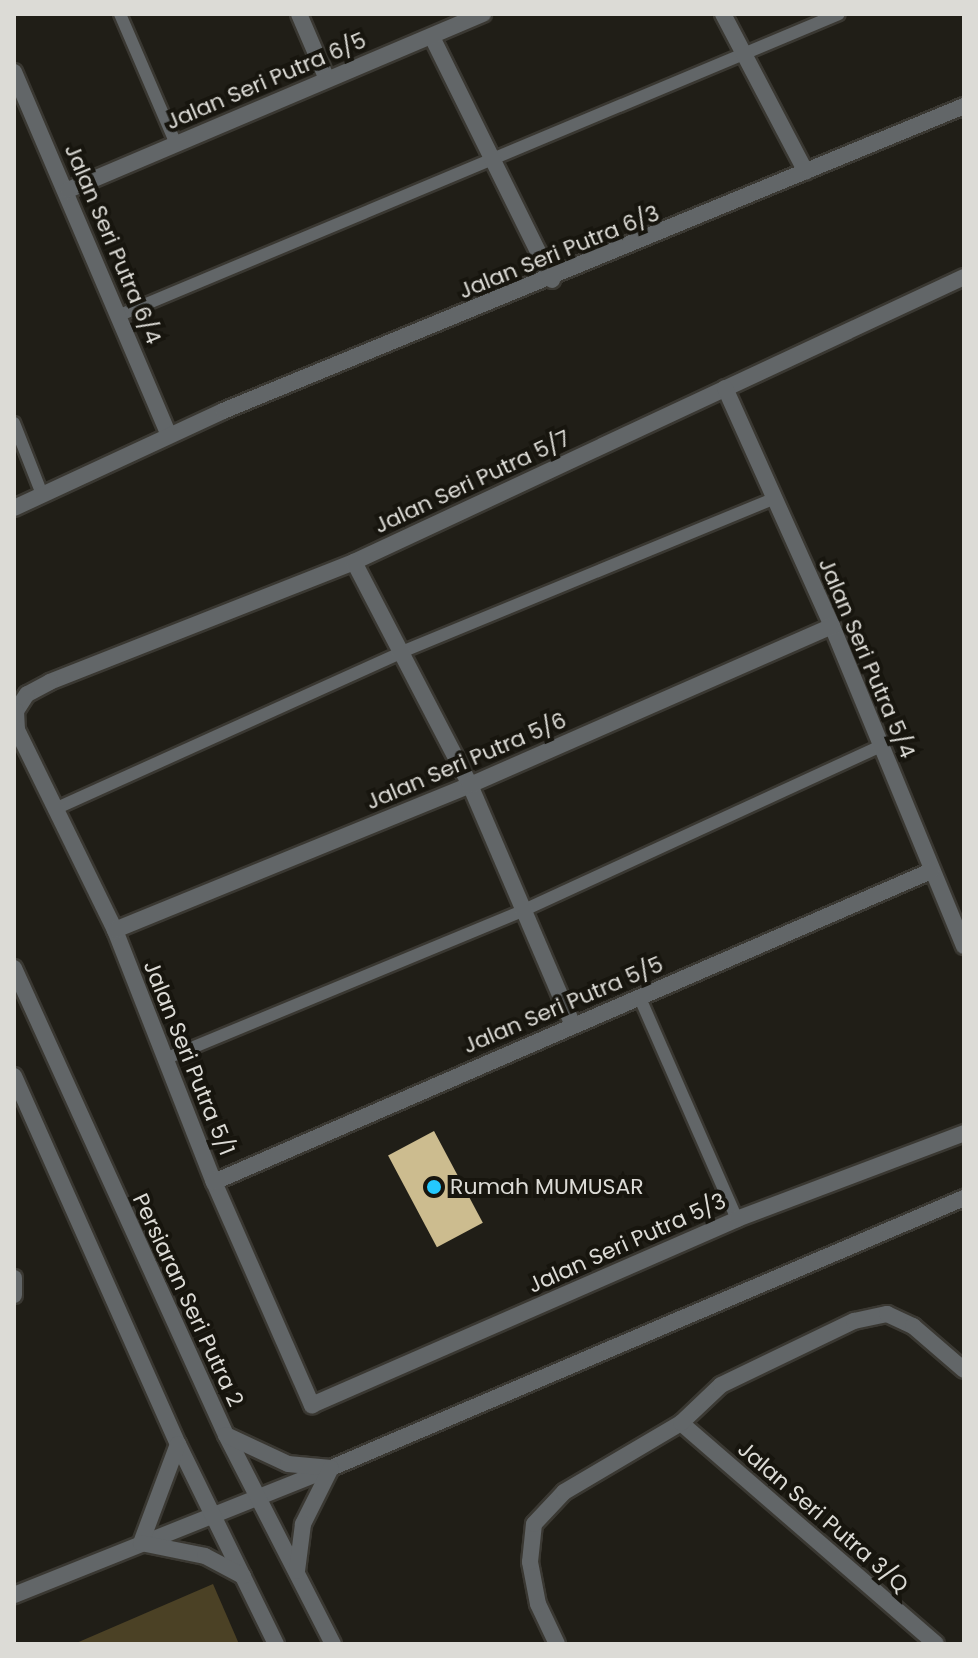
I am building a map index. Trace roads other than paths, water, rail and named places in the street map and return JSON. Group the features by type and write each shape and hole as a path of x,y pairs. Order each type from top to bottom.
{"street":[{"path":"299,14 326,77"},
{"name":"Jalan Seri Putra 6/5","path":"68,190 326,77 483,14"},
{"path":"723,14 806,172"},
{"path":"432,37 552,280"},
{"name":"Jalan Seri Putra 6/4","path":"14,72 68,190 169,435"},
{"name":"Jalan Seri Putra 6/3","path":"14,508 169,435 552,280 964,106"},
{"path":"14,116 31,108"},
{"path":"960,278 964,297"},
{"name":"Jalan Seri Putra 5/7","path":"17,730 16,711 27,694 50,682 354,562 960,278"},
{"name":"Jalan Seri Putra 5/4","path":"725,388 832,626 964,946"},
{"path":"354,562 404,651 470,785 573,1025"},
{"name":"Jalan Seri Putra 5/6","path":"115,930 470,785 832,626"},
{"name":"Jalan Seri Putra 5/1","path":"17,730 115,930 214,1182 312,1405"},
{"name":"Jalan Seri Putra 5/5","path":"214,1182 931,871"},
{"name":"Persiaran Seri Putra 2","path":"14,968 226,1435 333,1644"},
{"path":"14,1076 178,1444 276,1644"},
{"name":"Jalan Seri Putra 5/3","path":"312,1405 737,1219 964,1133"},
{"path":"14,1595 331,1468 964,1198"},
{"path":"14,1278 14,1295"},
{"path":"557,1644 538,1604 530,1562 534,1524 564,1492 681,1423 721,1385 854,1321 887,1314 913,1326 964,1370"},
{"name":"Jalan Seri Putra 3/Q","path":"681,1423 936,1644"},
{"path":"226,1435 288,1464 331,1468"},
{"path":"141,1543 178,1444"},
{"path":"297,1571 303,1524 331,1468"},
{"path":"141,1543 205,1556 243,1576"}],"lane":[{"path":"120,14 175,142"},
{"path":"120,315 839,14"},
{"path":"14,423 42,494"},
{"path":"57,808 404,651 773,499"},
{"path":"165,1059 522,911 881,746"},
{"path":"639,996 737,1219"}],"place":[{"name":"Rumah MUMUSAR","path":"434,1187"}]}
